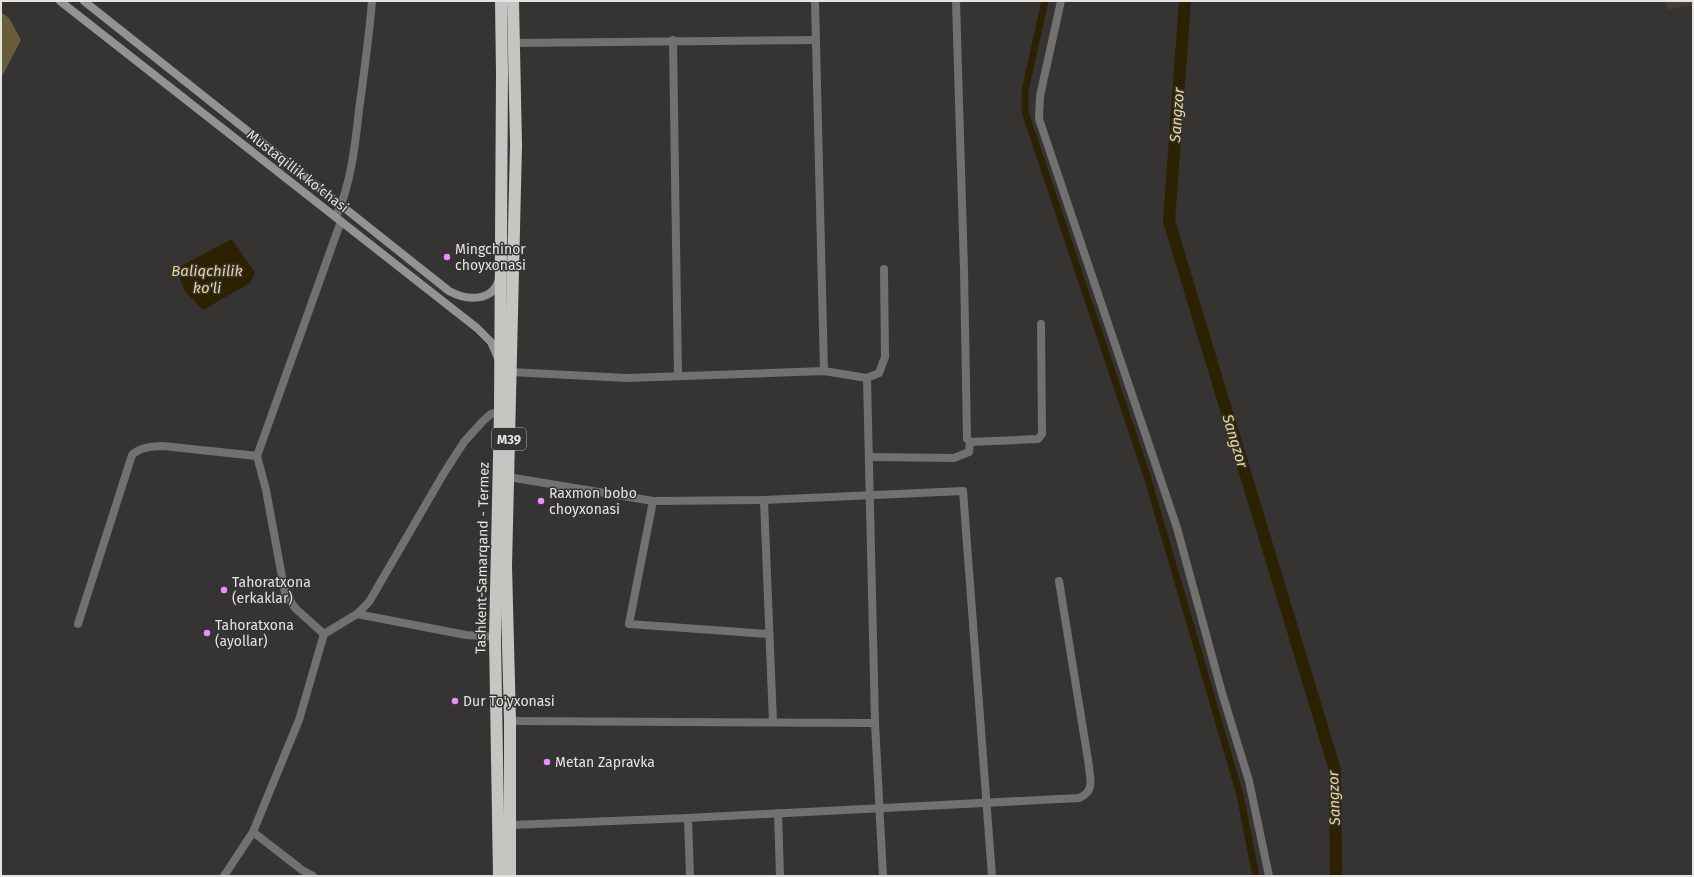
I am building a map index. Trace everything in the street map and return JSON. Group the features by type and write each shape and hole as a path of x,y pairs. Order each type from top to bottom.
{"highway":[{"name":"Tashkent-Samarqand - Termez","path":"501,1 501,272 508,477 506,566 510,721 510,876"},
{"name":"Tashkent-Samarqand - Termez","path":"499,876 495,637 500,411 505,373 516,145 513,1"},
{"path":"502,73 511,71 514,74"}],"main road":[{"name":"Mustaqillik ko’chasi","path":"60,1 482,332 495,348 498,360 505,373"},
{"name":"Mustaqillik ko’chasi","path":"84,1 442,286 457,296 475,298 490,294 496,287 501,272"}],"street":[{"path":"324,634 295,608 285,593 266,490 257,456 338,219 355,142 372,1"},
{"path":"815,1 824,371"},
{"path":"869,457 954,458 969,452 970,442 967,439 964,270 956,1"},
{"path":"1060,1 1040,96 1039,119 1177,528 1222,693 1249,780 1269,876"},
{"path":"514,43 673,40 816,40"},
{"path":"673,40 678,376"},
{"path":"505,373 627,378 824,371 867,378 879,373 885,357 884,269"},
{"path":"970,442 1038,439 1042,434 1041,324"},
{"path":"867,378 875,723 878,808 883,876"},
{"path":"224,876 253,832 299,720 324,634 357,614 369,602 444,473 464,442 491,414 500,411"},
{"path":"78,624 132,455 136,450 151,446 163,446 257,456"},
{"path":"508,477 653,501 764,500 869,494 963,491 992,876"},
{"path":"764,500 773,722"},
{"path":"653,501 630,624 769,634"},
{"path":"511,825 688,818 1080,798 1086,795 1090,788 1089,766 1059,581"},
{"path":"357,614 466,635 495,637"},
{"path":"510,721 875,723"},
{"path":"778,813 780,876"},
{"path":"688,818 690,876"},
{"path":"253,832 302,870 313,876"}],"shaded area":[{"path":"1665,1 1693,1 1693,5 1667,10"},
{"path":"1,12 9,18 21,40 1,78"}],"water":[{"name":"Baliqchilik ko'li","path":"232,239 255,273 250,283 203,310 185,291 180,279 181,266"}],"waterway":[{"path":"1045,1 1025,91 1025,112 1147,476 1240,795 1256,876"},
{"name":"Sangzor","path":"1185,1 1169,221 1335,770 1336,876"}],"place":[{"name":"Mingchinor choyxonasi","path":"447,257"},
{"name":"Raxmon bobo choyxonasi","path":"541,501"},
{"name":"Tahoratxona (erkaklar)","path":"224,590"},
{"name":"Tahoratxona (ayollar)","path":"207,633"},
{"name":"Dur To'yxonasi","path":"455,701"},
{"name":"Metan Zapravka","path":"547,762"}]}
